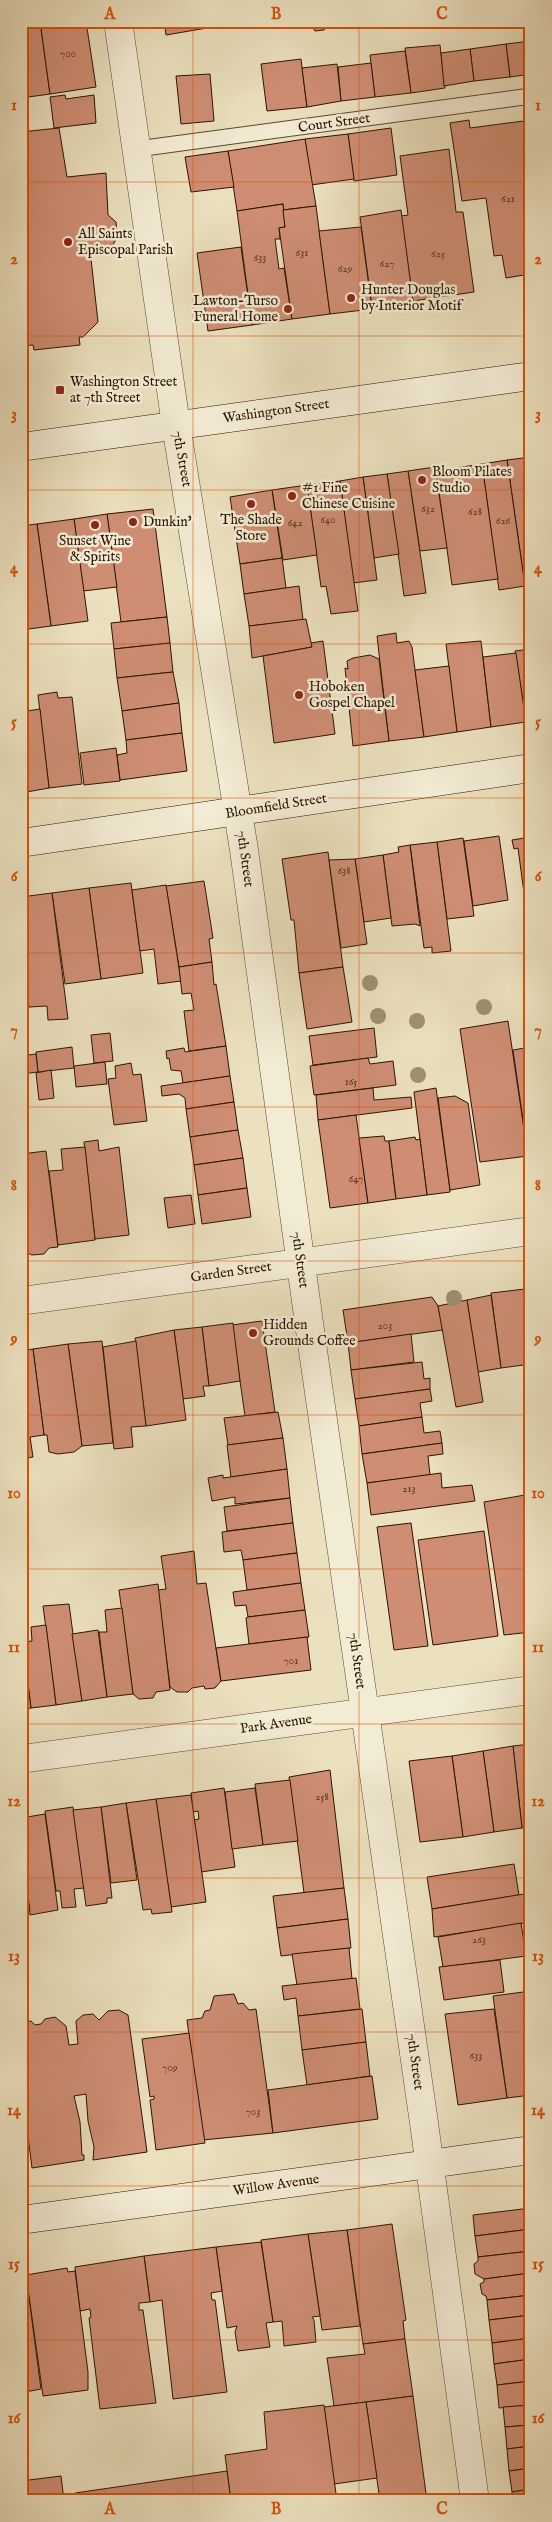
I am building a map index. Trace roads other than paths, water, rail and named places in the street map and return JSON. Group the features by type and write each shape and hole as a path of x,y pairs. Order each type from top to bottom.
{"street":[{"name":"7th Street","path":"118,21 176,425 238,812 475,2501"},
{"name":"Washington Street","path":"21,446 531,376"},
{"name":"Bloomfield Street","path":"21,843 531,768"},
{"name":"Garden Street","path":"21,1301 531,1231"},
{"name":"Park Avenue","path":"21,1759 531,1690"},
{"name":"Willow Avenue","path":"21,2220 531,2150"}],"lane":[{"name":"Court Street","path":"137,149 531,96"}],"place":[{"name":"All Saints Episcopal Parish","path":"68,242"},
{"name":"Hunter Douglas by Interior Motif","path":"351,298"},
{"name":"Lawton-Turso Funeral Home","path":"288,309"},
{"name":"Washington Street at 7th Street","path":"60,390"},
{"name":"Bloom Pilates Studio","path":"422,480"},
{"name":"#1 Fine Chinese Cuisine","path":"292,496"},
{"name":"The Shade Store","path":"251,504"},
{"name":"Dunkin'","path":"133,522"},
{"name":"Sunset Wine & Spirits","path":"95,525"},
{"name":"Hoboken Gospel Chapel","path":"299,695"},
{"name":"Hidden Grounds Coffee","path":"253,1333"}]}
